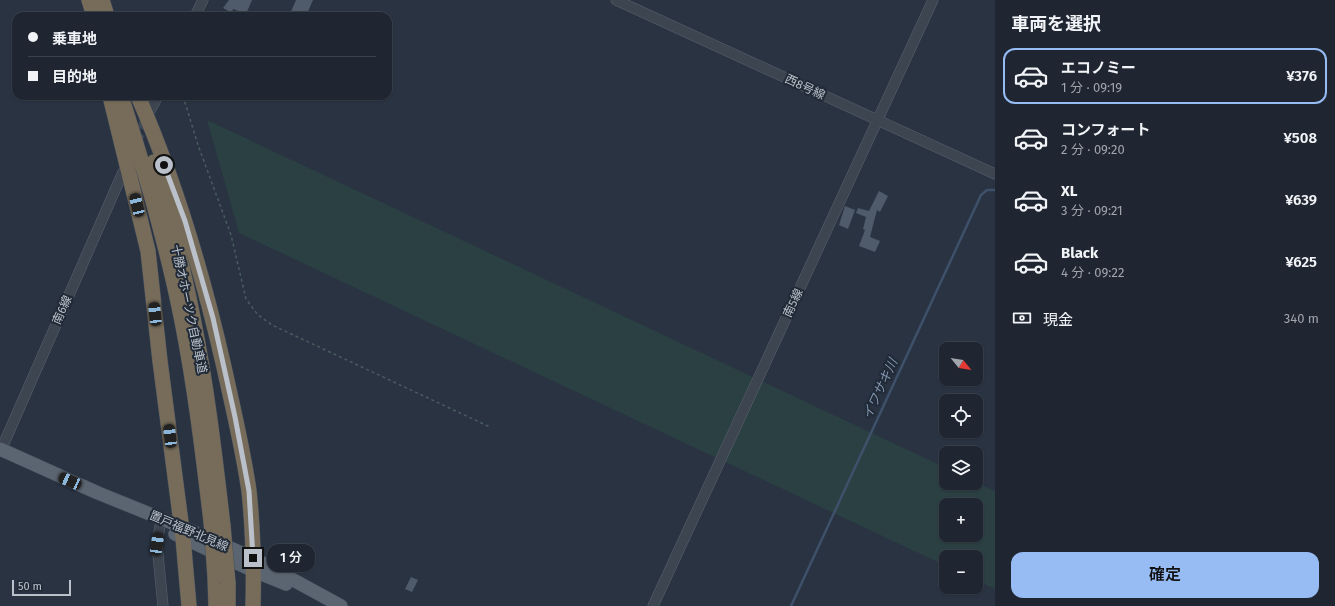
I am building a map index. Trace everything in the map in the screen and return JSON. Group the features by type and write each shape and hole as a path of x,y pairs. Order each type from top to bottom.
{"highway":[{"path":"88,0 90,12"},
{"path":"88,0 92,12"},
{"path":"102,0 106,12"},
{"path":"111,100 148,251 182,532 189,606"},
{"name":"十勝オホーツク自動車道","path":"122,100 160,227 182,320 217,524"},
{"name":"十勝オホーツク自動車道","path":"135,100 171,224 193,318 210,416 217,524"},
{"path":"140,100 185,221 213,318 235,417 249,491 254,565 253,606"},
{"path":"217,524 222,580 228,606"},
{"path":"216,606 222,580"}],"main road":[{"name":"置戸福野北見線","path":"0,449 342,606"},
{"name":"置戸福野北見線","path":"98,493 160,526 182,532"}],"street":[{"path":"197,12 203,0"},
{"name":"西8号線","path":"616,0 995,174"},
{"name":"南5線","path":"653,606 933,0"},
{"path":"151,109 156,100"},
{"name":"南6線","path":"0,449 123,172"},
{"path":"160,526 157,544 163,606"}],"path":[{"path":"184,100 198,146 231,235 246,299 251,308 272,325 490,427"}],"green space":[{"path":"207,120 939,465 939,490 983,490 983,485 995,491 995,589 983,583 983,550 939,550 939,563 239,233"}],"building":[{"path":"229,0 252,0 247,12 241,12 233,9 232,12 230,12 223,8"},
{"path":"296,0 313,0 308,12 291,12"},
{"path":"879,191 888,196 880,212 877,210 870,237 880,241 875,252 859,246 865,230 863,229 866,217 856,213 858,208 869,211"},
{"path":"845,206 855,210 848,229 839,225"},
{"path":"411,577 418,580 412,592 405,589"}],"waterway":[{"name":"イワサキ川","path":"791,606 981,195 987,190 995,190"}],"tunnel":[{"path":"136,143 148,114"}],"route":[{"path":"164,165 185,221 213,318 235,417 249,491 253,558"}]}
